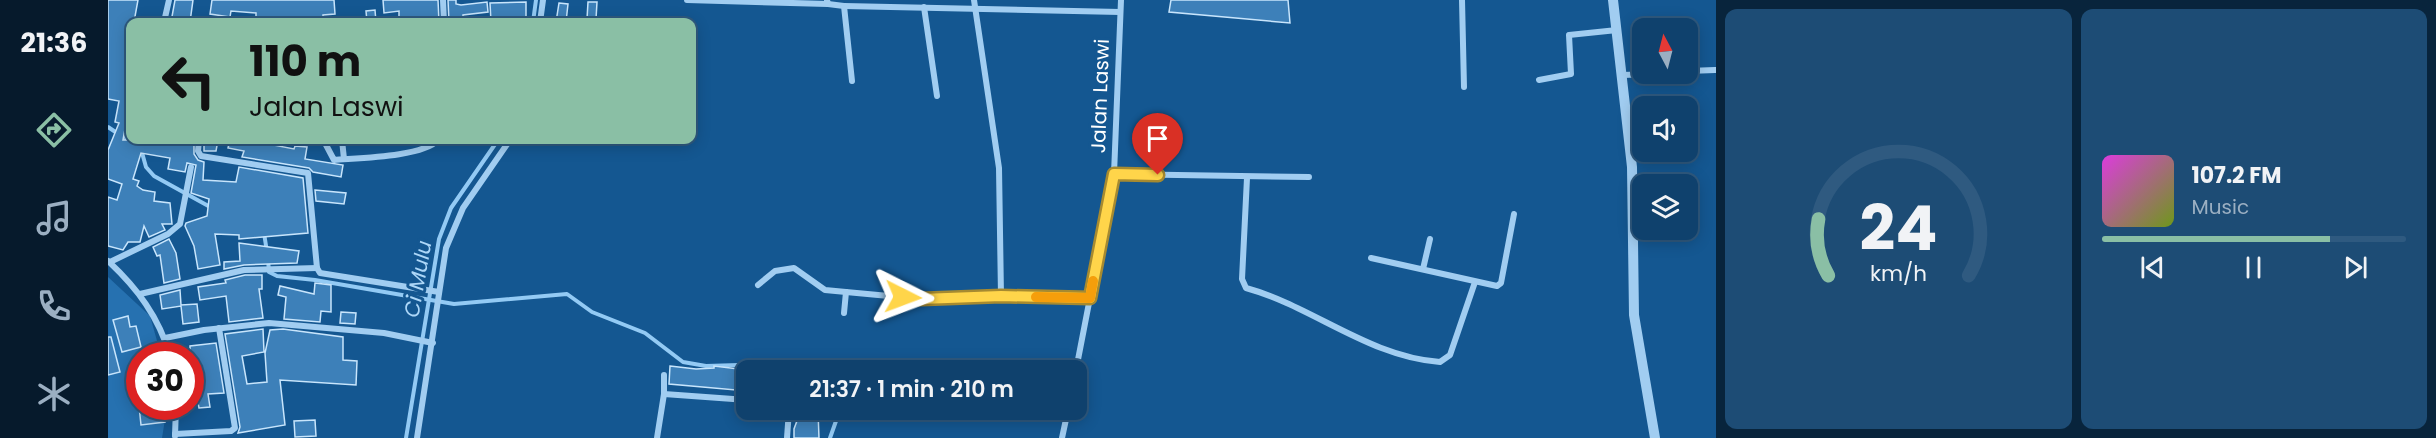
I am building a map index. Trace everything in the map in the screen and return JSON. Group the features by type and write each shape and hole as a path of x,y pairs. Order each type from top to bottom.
{"street":[{"path":"165,18 169,0"},
{"path":"443,0 444,18"},
{"path":"541,18 543,0"},
{"path":"687,0 827,2 844,6 1120,12"},
{"path":"974,0 999,168 1001,296"},
{"name":"Jalan Laswi","path":"1078,360 1114,174 1121,0"},
{"path":"1462,0 1464,87"},
{"path":"1613,0 1632,167 1634,315 1655,438"},
{"path":"844,6 852,81"},
{"path":"924,7 937,96"},
{"path":"1539,80 1571,74 1569,35 1617,30"},
{"path":"1698,71 1715,70"},
{"path":"1623,75 1632,75"},
{"path":"199,144 198,153 201,156 308,173 317,268 321,274 438,292"},
{"path":"325,144 332,160 402,153 432,144"},
{"path":"342,144 344,159"},
{"path":"417,438 446,248 463,208 507,144"},
{"path":"166,342 140,294 109,262 173,231 181,222 189,189 191,166"},
{"path":"1114,174 1247,178 1309,177"},
{"path":"1247,178 1242,279 1246,288 1282,300 1346,333 1389,350 1440,362 1450,355 1474,282"},
{"path":"1371,258 1495,286 1501,283 1514,214"},
{"path":"1423,269 1430,239"},
{"path":"140,294 231,272 317,268"},
{"path":"758,285 775,271 794,268 825,290 921,299 1001,296 1090,298"},
{"path":"844,313 846,292"},
{"path":"165,339 219,328 270,323 384,333 431,343"},
{"path":"176,420 175,436 231,431 235,428 219,328"},
{"path":"657,438 664,394 664,375"},
{"path":"664,394 736,399"},
{"path":"787,438 788,420"},
{"path":"1062,438 1066,420"}],"shaded area":[{"path":"108,277 150,316 157,342 126,342 126,420 165,420 162,438 108,438"}],"building":[{"path":"108,0 138,0 135,18 126,18 126,124 123,140 126,140 126,144 194,144 194,154 198,160 204,162 203,180 236,182 239,167 303,178 308,233 239,239 239,235 215,234 220,265 198,269 194,246 185,226 186,223 207,216 209,199 191,193 196,165 187,163 185,172 168,169 170,158 141,153 133,179 139,181 137,186 143,190 155,192 154,201 170,203 172,224 162,224 165,230 149,237 144,226 140,242 128,242 123,250 108,246 108,197 117,200 122,184 108,179 108,150 119,123 115,122 119,101 108,99"},
{"path":"175,0 193,0 191,18 172,18"},
{"path":"212,0 334,0 335,14 323,15 323,18 256,18 256,13 231,11 230,17 210,14"},
{"path":"383,0 438,0 439,18 399,18 399,11 384,13"},
{"path":"448,0 456,0 456,4 461,5 487,2 488,12 463,15 463,18 449,18"},
{"path":"1171,0 1288,0 1290,23 1169,12"},
{"path":"526,2 526,18 491,18 490,3"},
{"path":"588,2 597,2 596,18 587,18"},
{"path":"559,3 568,4 566,18 557,18"},
{"path":"375,10 376,18 367,18 366,11"},
{"path":"204,144 217,144 216,151 204,151"},
{"path":"229,144 268,144 294,149 295,146 307,147 305,159 343,165 341,177 313,172 309,168 242,157 244,151 228,148"},
{"path":"315,190 346,193 344,204 316,201"},
{"path":"169,239 176,253 180,279 164,283 160,255 157,256 153,247"},
{"path":"239,243 299,251 297,263 244,265 224,269 224,262 240,261"},
{"path":"245,275 262,275 262,289 259,289 263,318 229,322 226,296 200,300 198,287 226,283 225,280"},
{"path":"315,283 331,285 331,312 321,311 320,322 284,319 286,297 278,295 280,286 314,294"},
{"path":"180,290 181,305 197,304 199,322 183,324 181,306 162,309 160,295"},
{"path":"341,312 356,313 355,324 340,323"},
{"path":"128,316 130,327 136,326 140,342 126,342 126,351 122,352 113,320"},
{"path":"263,329 264,352 242,356 247,384 267,382 265,353 270,330 283,329 343,337 343,360 357,361 356,385 280,380 285,425 238,433 240,427 225,334"},
{"path":"108,337 111,337 120,372 108,375"},
{"path":"216,343 224,393 208,394 210,407 204,408 204,344"},
{"path":"670,366 696,369 714,368 714,366 736,369 736,390 669,384"},
{"path":"140,420 165,420 165,422 141,425"},
{"path":"315,420 316,436 295,437 294,421"},
{"path":"797,420 818,420 819,438 794,438"}],"waterway":[{"name":"Ci Mulu","path":"534,18 536,0"},
{"path":"108,127 126,139"},
{"name":"Ci Mulu","path":"406,438 439,239 451,208 495,144"},
{"path":"141,149 146,167 154,176 212,208"},
{"path":"264,233 267,252"},
{"path":"268,259 269,272 277,276 315,280 454,304 567,294 592,312 645,333 683,362 706,366 736,365"},
{"path":"830,438 836,420"}],"slow traffic":[{"path":"1036,297 1090,298 1093,281"}],"route":[{"path":"903,297 921,299 1001,296 1090,298 1114,174 1158,175"}]}
